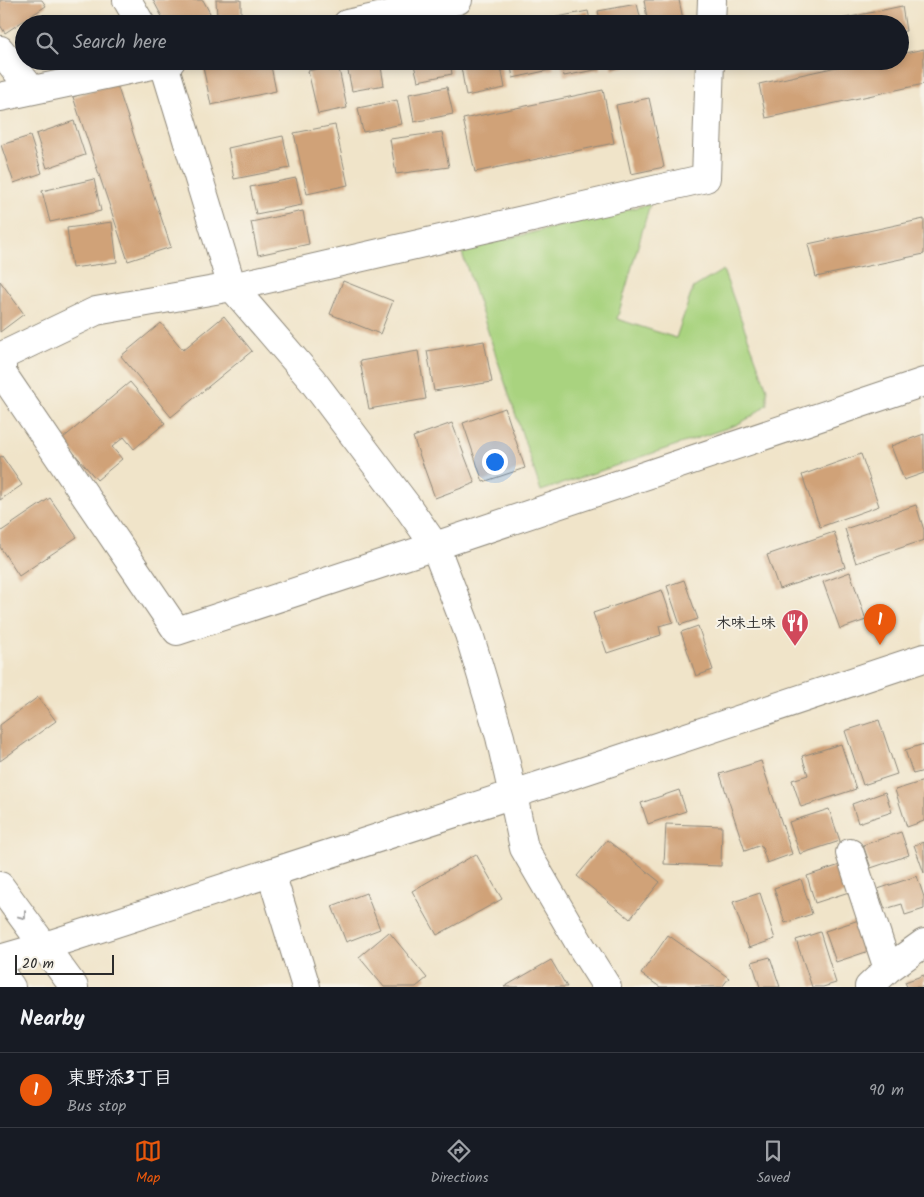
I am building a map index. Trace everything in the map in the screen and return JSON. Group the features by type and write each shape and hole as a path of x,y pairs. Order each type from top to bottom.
{"main road":[{"path":"128,0 136,15"},
{"path":"711,15 712,0"},
{"path":"385,15 445,1"},
{"path":"0,50 15,69"},
{"path":"16,70 32,90"},
{"path":"0,97 128,70"},
{"path":"168,70 232,287 312,380 435,546 469,634 500,737 524,848 607,987"},
{"path":"710,70 706,178 232,287 96,311 2,356 2,373 177,631 924,382"},
{"path":"0,959 513,795 924,658"},
{"path":"850,853 878,978 924,943"},
{"path":"271,873 306,987"},
{"path":"0,886 74,987"},
{"path":"0,972 11,987"}],"green space":[{"path":"650,204 617,319 676,338 693,288 723,270 767,389 767,404 751,417 736,425 541,491 461,250"}],"building":[{"path":"0,0 42,0 46,6 32,15 15,15 15,26 5,33 0,25"},
{"path":"153,0 203,0 211,15 161,15"},
{"path":"216,0 241,0 241,15 217,15"},
{"path":"644,0 679,0 682,15 646,15"},
{"path":"637,4 640,15 599,15 598,11"},
{"path":"902,6 903,15 860,15"},
{"path":"588,11 589,15 567,15"},
{"path":"924,49 924,84 766,118 759,84 823,70 909,70 909,52"},
{"path":"204,70 272,70 276,91 211,105"},
{"path":"339,70 347,108 318,114 308,71"},
{"path":"348,70 382,70 384,85 352,91"},
{"path":"415,70 451,70 452,74 418,81"},
{"path":"462,70 502,70 505,88 466,96"},
{"path":"512,70 549,70 513,78"},
{"path":"563,70 595,70 564,76"},
{"path":"116,82 171,247 128,261 73,97"},
{"path":"447,87 453,114 414,122 409,94"},
{"path":"603,90 614,143 475,172 463,119"},
{"path":"649,98 664,167 631,174 616,105"},
{"path":"397,100 402,124 363,132 358,108"},
{"path":"74,121 85,155 47,168 36,134"},
{"path":"335,125 348,185 307,194 294,133"},
{"path":"442,132 449,167 396,174 390,139"},
{"path":"30,136 42,173 14,183 1,145"},
{"path":"283,136 290,168 234,179 228,148"},
{"path":"296,178 302,205 256,214 250,187"},
{"path":"94,179 101,211 50,222 42,191"},
{"path":"303,211 309,244 258,255 251,222"},
{"path":"924,219 924,254 816,277 808,244"},
{"path":"112,222 117,262 72,268 67,228"},
{"path":"0,281 24,314 0,332"},
{"path":"343,281 393,301 380,334 330,314"},
{"path":"224,316 252,351 171,417 121,356 161,323 183,350"},
{"path":"484,341 492,382 434,391 427,351"},
{"path":"418,351 426,399 369,409 360,361"},
{"path":"130,382 165,423 134,449 124,437 112,447 122,459 97,480 62,439"},
{"path":"505,408 525,468 483,482 463,423"},
{"path":"452,423 475,483 435,498 413,437"},
{"path":"924,434 924,473 904,480 891,446"},
{"path":"861,454 879,506 820,527 802,475"},
{"path":"2,456 22,485 0,500 0,457"},
{"path":"50,498 77,537 19,576 0,547 0,532"},
{"path":"916,505 924,530 924,540 856,563 845,529"},
{"path":"834,532 845,567 779,589 767,555"},
{"path":"850,572 866,620 840,629 823,582"},
{"path":"684,580 698,619 680,625 667,586"},
{"path":"662,590 673,622 659,626 661,635 607,653 593,613"},
{"path":"698,626 713,670 696,676 681,632"},
{"path":"38,697 56,721 0,761 0,725"},
{"path":"879,720 897,774 863,785 845,731"},
{"path":"841,744 856,789 801,807 792,780 808,775 802,756"},
{"path":"924,744 924,771 913,774 905,750"},
{"path":"761,761 792,854 767,863 761,845 745,851 720,774"},
{"path":"924,781 924,821 907,827 895,790"},
{"path":"679,790 686,811 648,824 641,803"},
{"path":"885,792 892,812 858,823 852,804"},
{"path":"829,809 840,841 800,854 789,822"},
{"path":"666,824 722,826 721,866 664,864"},
{"path":"901,832 909,855 871,868 863,845"},
{"path":"607,840 660,882 630,919 577,876"},
{"path":"924,842 924,873 914,845"},
{"path":"476,854 502,899 437,935 412,891"},
{"path":"843,864 852,891 815,903 807,876"},
{"path":"917,876 924,897 924,909 905,915 902,904 885,909 878,889"},
{"path":"801,879 812,914 785,923 774,888"},
{"path":"366,893 380,929 346,942 332,906"},
{"path":"760,893 775,939 749,948 733,902"},
{"path":"859,920 869,951 836,962 825,931"},
{"path":"389,932 427,978 416,987 384,987 359,957"},
{"path":"820,932 836,983 823,987 812,987 796,940"},
{"path":"668,935 729,978 722,987 660,987 641,974"},
{"path":"770,957 780,987 760,987 752,962"},
{"path":"551,960 567,987 504,987"},
{"path":"924,975 924,987 907,987 905,982"}],"place":[{"name":"東野添3丁目","path":"880,645"},
{"name":"木味土味","path":"795,647"}]}
